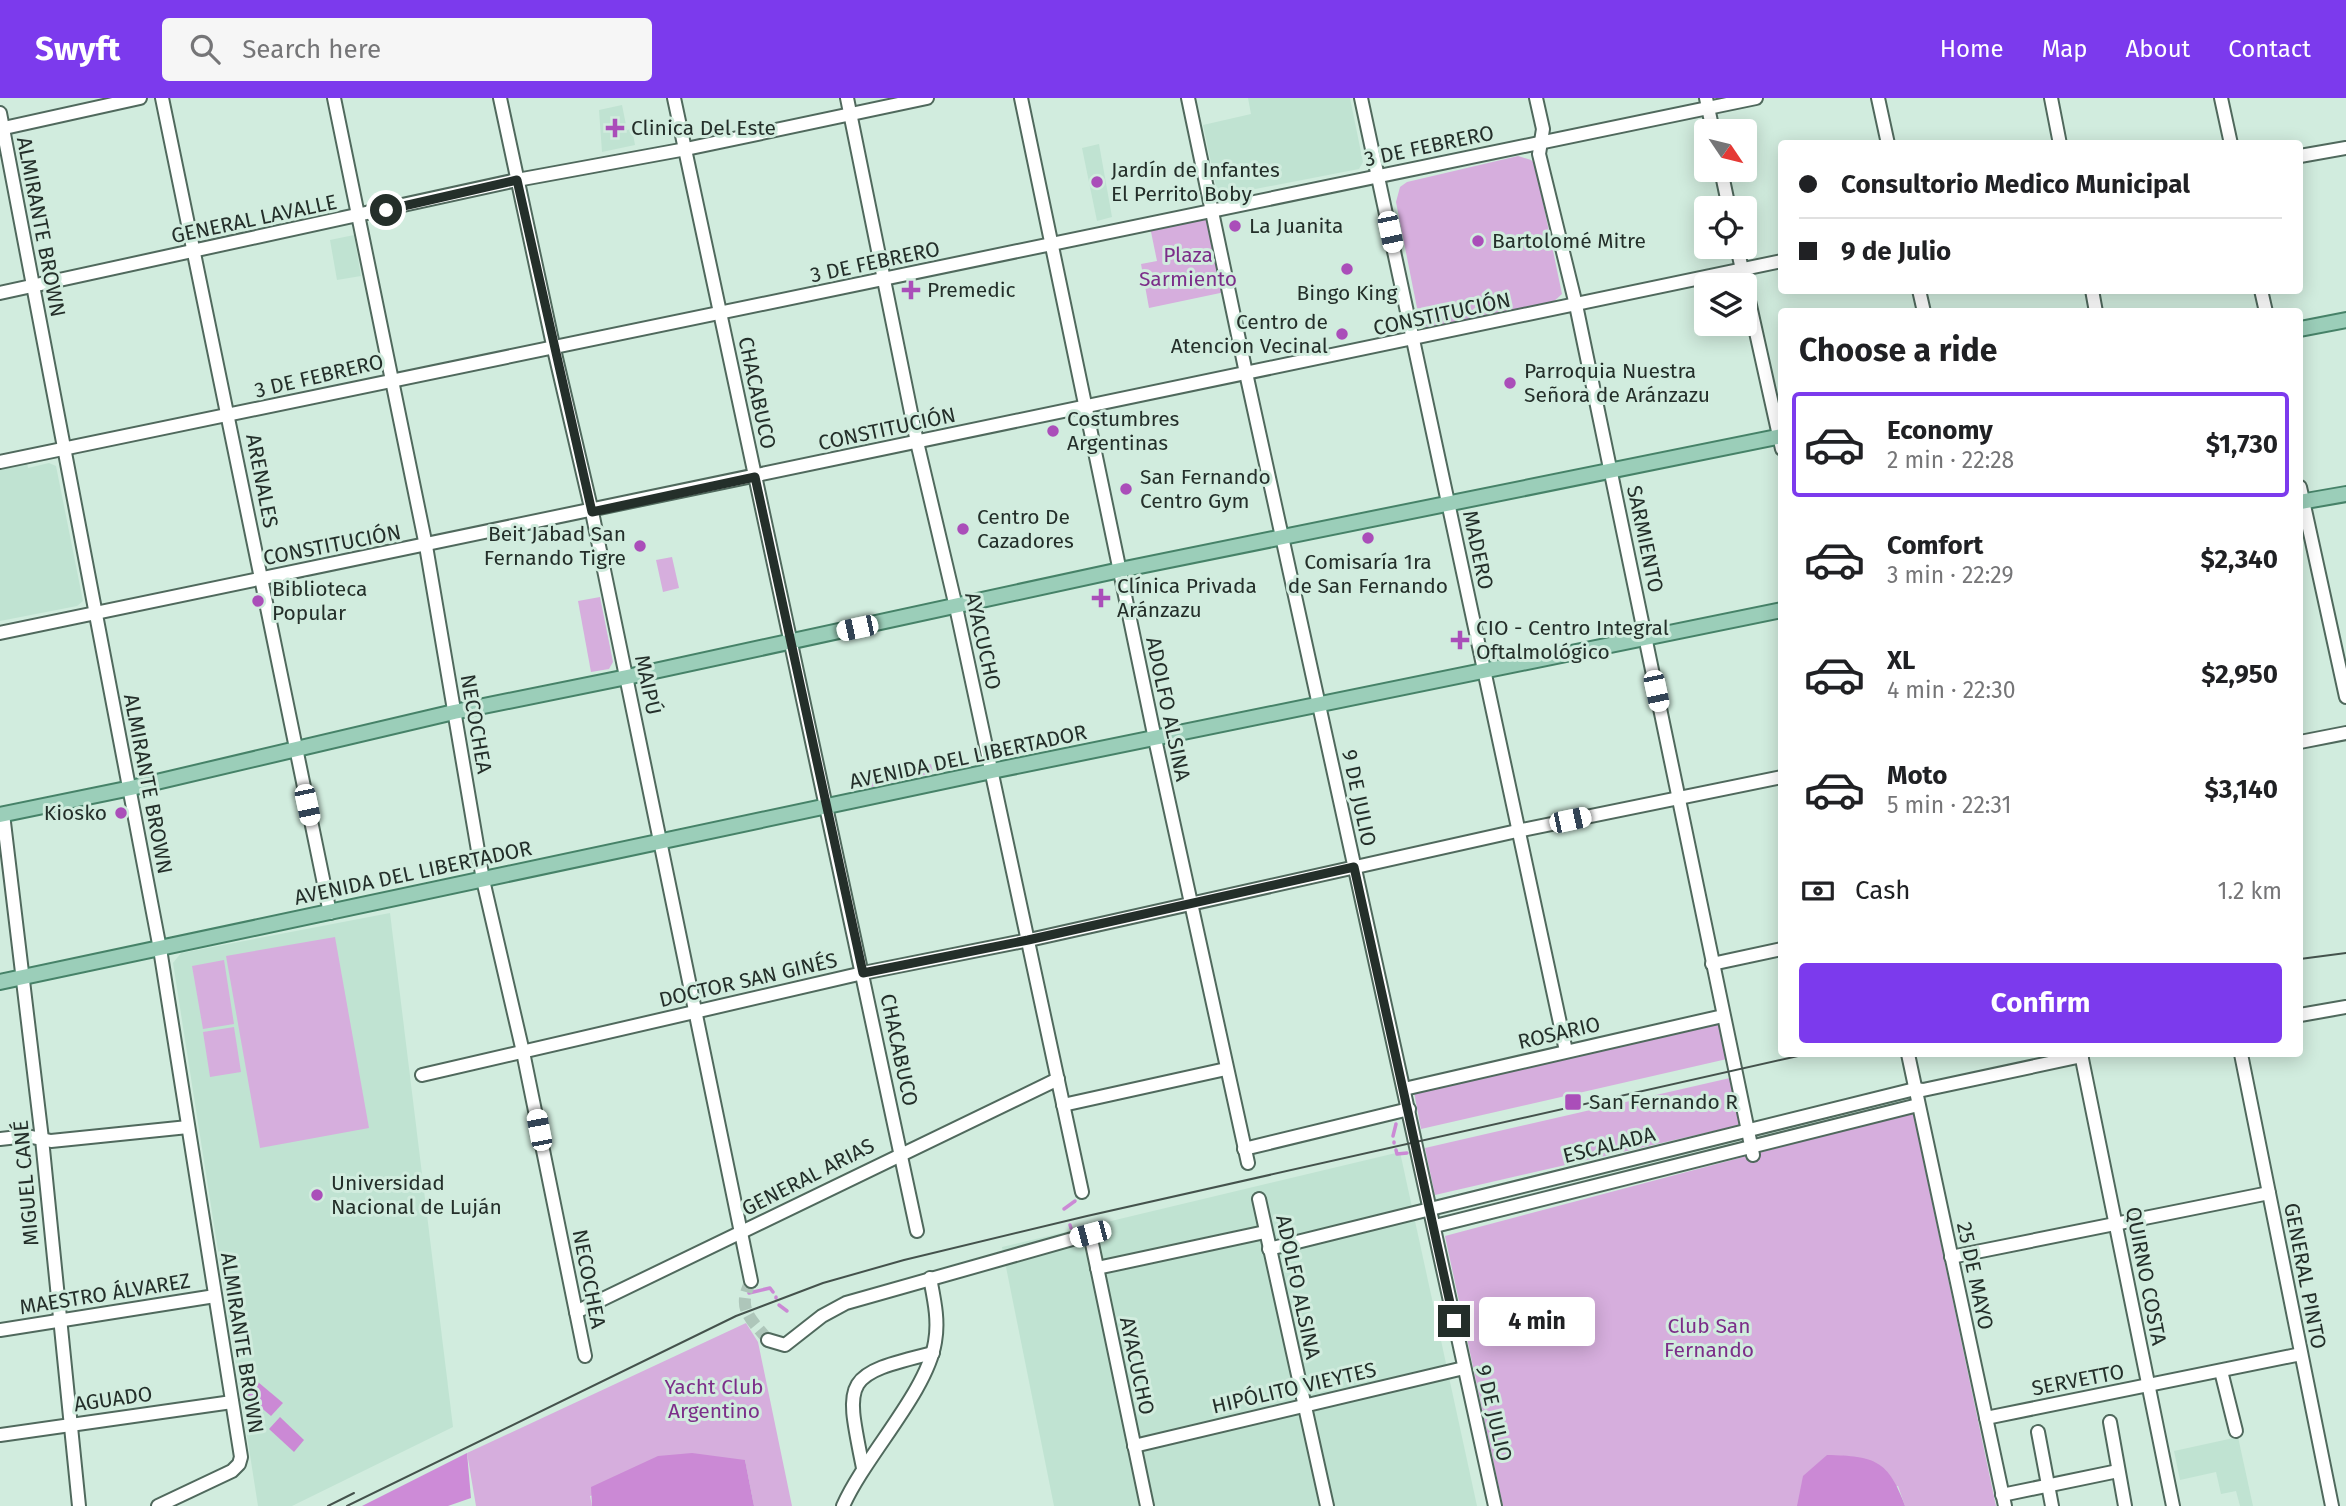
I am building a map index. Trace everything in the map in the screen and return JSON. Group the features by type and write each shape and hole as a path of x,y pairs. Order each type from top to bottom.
{"main road":[{"path":"2303,328 2346,320"},
{"path":"1,814 296,751 454,712 1120,570 1611,472 1778,442"},
{"path":"2303,497 2346,494"},
{"name":"AVENIDA DEL LIBERTADOR","path":"0,982 992,771 1778,611"}],"street":[{"path":"1,128 140,98"},
{"name":"ARENALES","path":"162,98 196,250 330,913"},
{"name":"NECOCHEA","path":"334,98 426,546 483,880 523,1052 585,1356"},
{"name":"MAIPÚ","path":"500,98 592,512 751,1281"},
{"name":"CHACABUCO","path":"674,98 917,1231"},
{"name":"AYACUCHO","path":"847,98 917,442 956,607 1082,1192"},
{"name":"GENERAL LAVALLE","path":"0,293 517,180 686,149 926,98"},
{"name":"ADOLFO ALSINA","path":"1021,98 1154,739 1248,1163"},
{"name":"9 DE JULIO","path":"1188,98 1495,1506"},
{"name":"MADERO","path":"1361,98 1566,1051"},
{"name":"SARMIENTO","path":"1536,98 1543,130 1539,154 1576,305 1752,1151"},
{"name":"3 DE FEBRERO","path":"0,462 229,416 553,345 883,280 1213,208 1378,178 1707,103 1756,98"},
{"path":"1878,98 1887,140"},
{"path":"2051,98 2059,140"},
{"path":"2221,98 2230,140"},
{"name":"ALMIRANTE BROWN","path":"0,113 131,788 241,1457 239,1464 232,1471 159,1506"},
{"path":"2303,155 2346,148"},
{"path":"1740,259 1778,428"},
{"name":"CONSTITUCIÓN","path":"0,633 1086,409 1246,373 1413,341 1778,262"},
{"path":"2303,509 2343,670 2346,697"},
{"path":"2303,742 2346,733"},
{"name":"DOCTOR SAN GINÉS","path":"422,1075 863,973 1191,905 1517,831 1778,778"},
{"name":"MIGUEL CANÉ","path":"1,814 42,1139 58,1320 72,1424 79,1506"},
{"path":"1712,964 1778,950"},
{"path":"2303,1014 2346,1007"},
{"name":"ROSARIO","path":"1404,1088 1723,1016"},
{"name":"25 DE MAYO","path":"1909,1057 2003,1501"},
{"name":"ESCALADA","path":"1269,1249 1915,1088 1923,1090 2073,1057"},
{"name":"QUIRNO COSTA","path":"2082,1057 2173,1506"},
{"name":"GENERAL PINTO","path":"2242,1057 2332,1506"},
{"path":"1063,1105 1226,1069"},
{"name":"GENERAL ARIAS","path":"576,1312 1058,1079"},
{"name":"ESCALADA","path":"1435,1226 1752,1151 1918,1105"},
{"path":"1244,1149 1409,1109"},
{"path":"0,1139 27,1136 51,1141 188,1127"},
{"path":"1951,1257 2269,1193"},
{"name":"ADOLFO ALSINA","path":"1259,1199 1327,1506"},
{"path":"1097,1268 1265,1232"},
{"name":"AYACUCHO","path":"930,1278 1090,1234 1147,1506"},
{"path":"768,1340 785,1345 822,1316 846,1303 930,1278 937,1328 933,1353 919,1381 863,1468 843,1506"},
{"name":"MAESTRO ÁLVAREZ","path":"0,1330 215,1296"},
{"path":"863,1468 851,1402 855,1386 860,1378 874,1368 933,1353"},
{"name":"SERVETTO","path":"1986,1418 2301,1354"},
{"name":"HIPÓLITO VIEYTES","path":"1134,1446 1464,1368"},
{"path":"2221,1371 2236,1431"},
{"name":"AGUADO","path":"0,1435 232,1402"},
{"path":"2110,1422 2125,1506"},
{"path":"2038,1432 2052,1506"},
{"path":"2003,1501 2048,1485 2118,1471"}],"shaded area":[{"path":"1248,98 1350,98 1363,162 1359,169 1224,195 1217,191 1203,125 1251,114"},
{"name":"Clinica Del Este","path":"622,105 627,130 632,129 635,145 602,152 599,110"},
{"name":"Jardín de Infantes El Perrito Boby","path":"1099,144 1112,217 1097,221 1082,148"},
{"path":"354,235 361,276 337,280 330,240"},
{"path":"27,463 28,468 49,463 56,466 83,601 77,606 0,621 0,469"},
{"name":"Universidad Nacional de Luján","path":"390,913 453,1427 292,1506 258,1506 173,963 181,953"},
{"path":"1400,1152 1477,1506 1054,1506 1002,1247"},
{"path":"258,1382 283,1403 271,1416 246,1395"},
{"path":"280,1417 304,1440 294,1452 269,1429"},
{"path":"2238,1437 2253,1506 2240,1506 2236,1491 2221,1494 2216,1472 2180,1480 2174,1451"},
{"path":"467,1453 471,1498 448,1506 362,1506"},
{"path":"692,1453 745,1460 754,1506 592,1506 591,1487 658,1456"},
{"path":"1827,1455 1857,1457 1878,1464 1892,1479 1905,1506 1797,1506 1803,1476"}],"green space":[{"path":"1518,156 1535,164 1562,294 1551,304 1431,328 1425,326 1418,313 1396,202 1400,187 1407,182"},
{"name":"Plaza Sarmiento","path":"1208,217 1225,292 1149,308 1141,264 1157,261 1150,227"},
{"path":"672,557 679,588 663,592 656,560"},
{"path":"600,597 613,662 609,669 591,672 578,601"},
{"path":"931,764 933,773 867,788 865,780"},
{"path":"335,937 369,1128 260,1148 226,956"},
{"path":"224,960 234,1024 203,1029 192,966"},
{"path":"1718,1022 1727,1059 1421,1129 1414,1092"},
{"path":"234,1027 241,1072 210,1077 203,1032"},
{"path":"1730,1078 1740,1125 1435,1195 1425,1148"},
{"name":"Club San Fernando","path":"1913,1112 1996,1506 1905,1506 1898,1486 1797,1506 1503,1506 1445,1236"},
{"name":"Yacht Club Argentino","path":"746,1323 758,1342 792,1506 754,1506 745,1460 590,1496 592,1506 476,1506 467,1453"}],"waterway":[{"path":"1393,1136 1396,1124"},
{"path":"1396,1150 1397,1154 1407,1153"},
{"path":"1064,1209 1075,1201"},
{"path":"749,1293 770,1288 773,1292"},
{"path":"779,1305 787,1311"}],"tunnel":[{"path":"751,1281 745,1306 751,1319 768,1340"}],"tram line":[{"path":"2303,959 2346,953"},
{"path":"347,1506 736,1316 823,1283 904,1260 1087,1216 1794,1057"},
{"path":"328,1506 354,1493"}],"place":[{"name":"Clinica Del Este","path":"615,128"},
{"name":"Jardín de Infantes El Perrito Boby","path":"1097,182"},
{"name":"La Juanita","path":"1235,226"},
{"name":"Bartolomé Mitre","path":"1478,241"},
{"name":"Bingo King","path":"1347,269"},
{"name":"Premedic","path":"911,290"},
{"name":"Centro de Atencion Vecinal","path":"1342,334"},
{"name":"Parroquia Nuestra Señora de Aránzazu","path":"1510,383"},
{"name":"Costumbres Argentinas","path":"1053,431"},
{"name":"San Fernando Centro Gym","path":"1126,489"},
{"name":"Centro De Cazadores","path":"963,529"},
{"name":"Comisaría 1ra de San Fernando","path":"1368,538"},
{"name":"Beit Jabad San Fernando Tigre","path":"640,546"},
{"name":"Clínica Privada Aránzazu","path":"1101,598"},
{"name":"Biblioteca Popular","path":"258,601"},
{"name":"CIO - Centro Integral Oftalmológico","path":"1460,640"},
{"name":"Kiosko","path":"121,813"},
{"name":"San Fernando R","path":"1573,1102"},
{"name":"Universidad Nacional de Luján","path":"317,1195"}],"route":[{"path":"386,210 517,180 592,512 755,477 863,973 1191,905 1354,867 1454,1321"}]}
